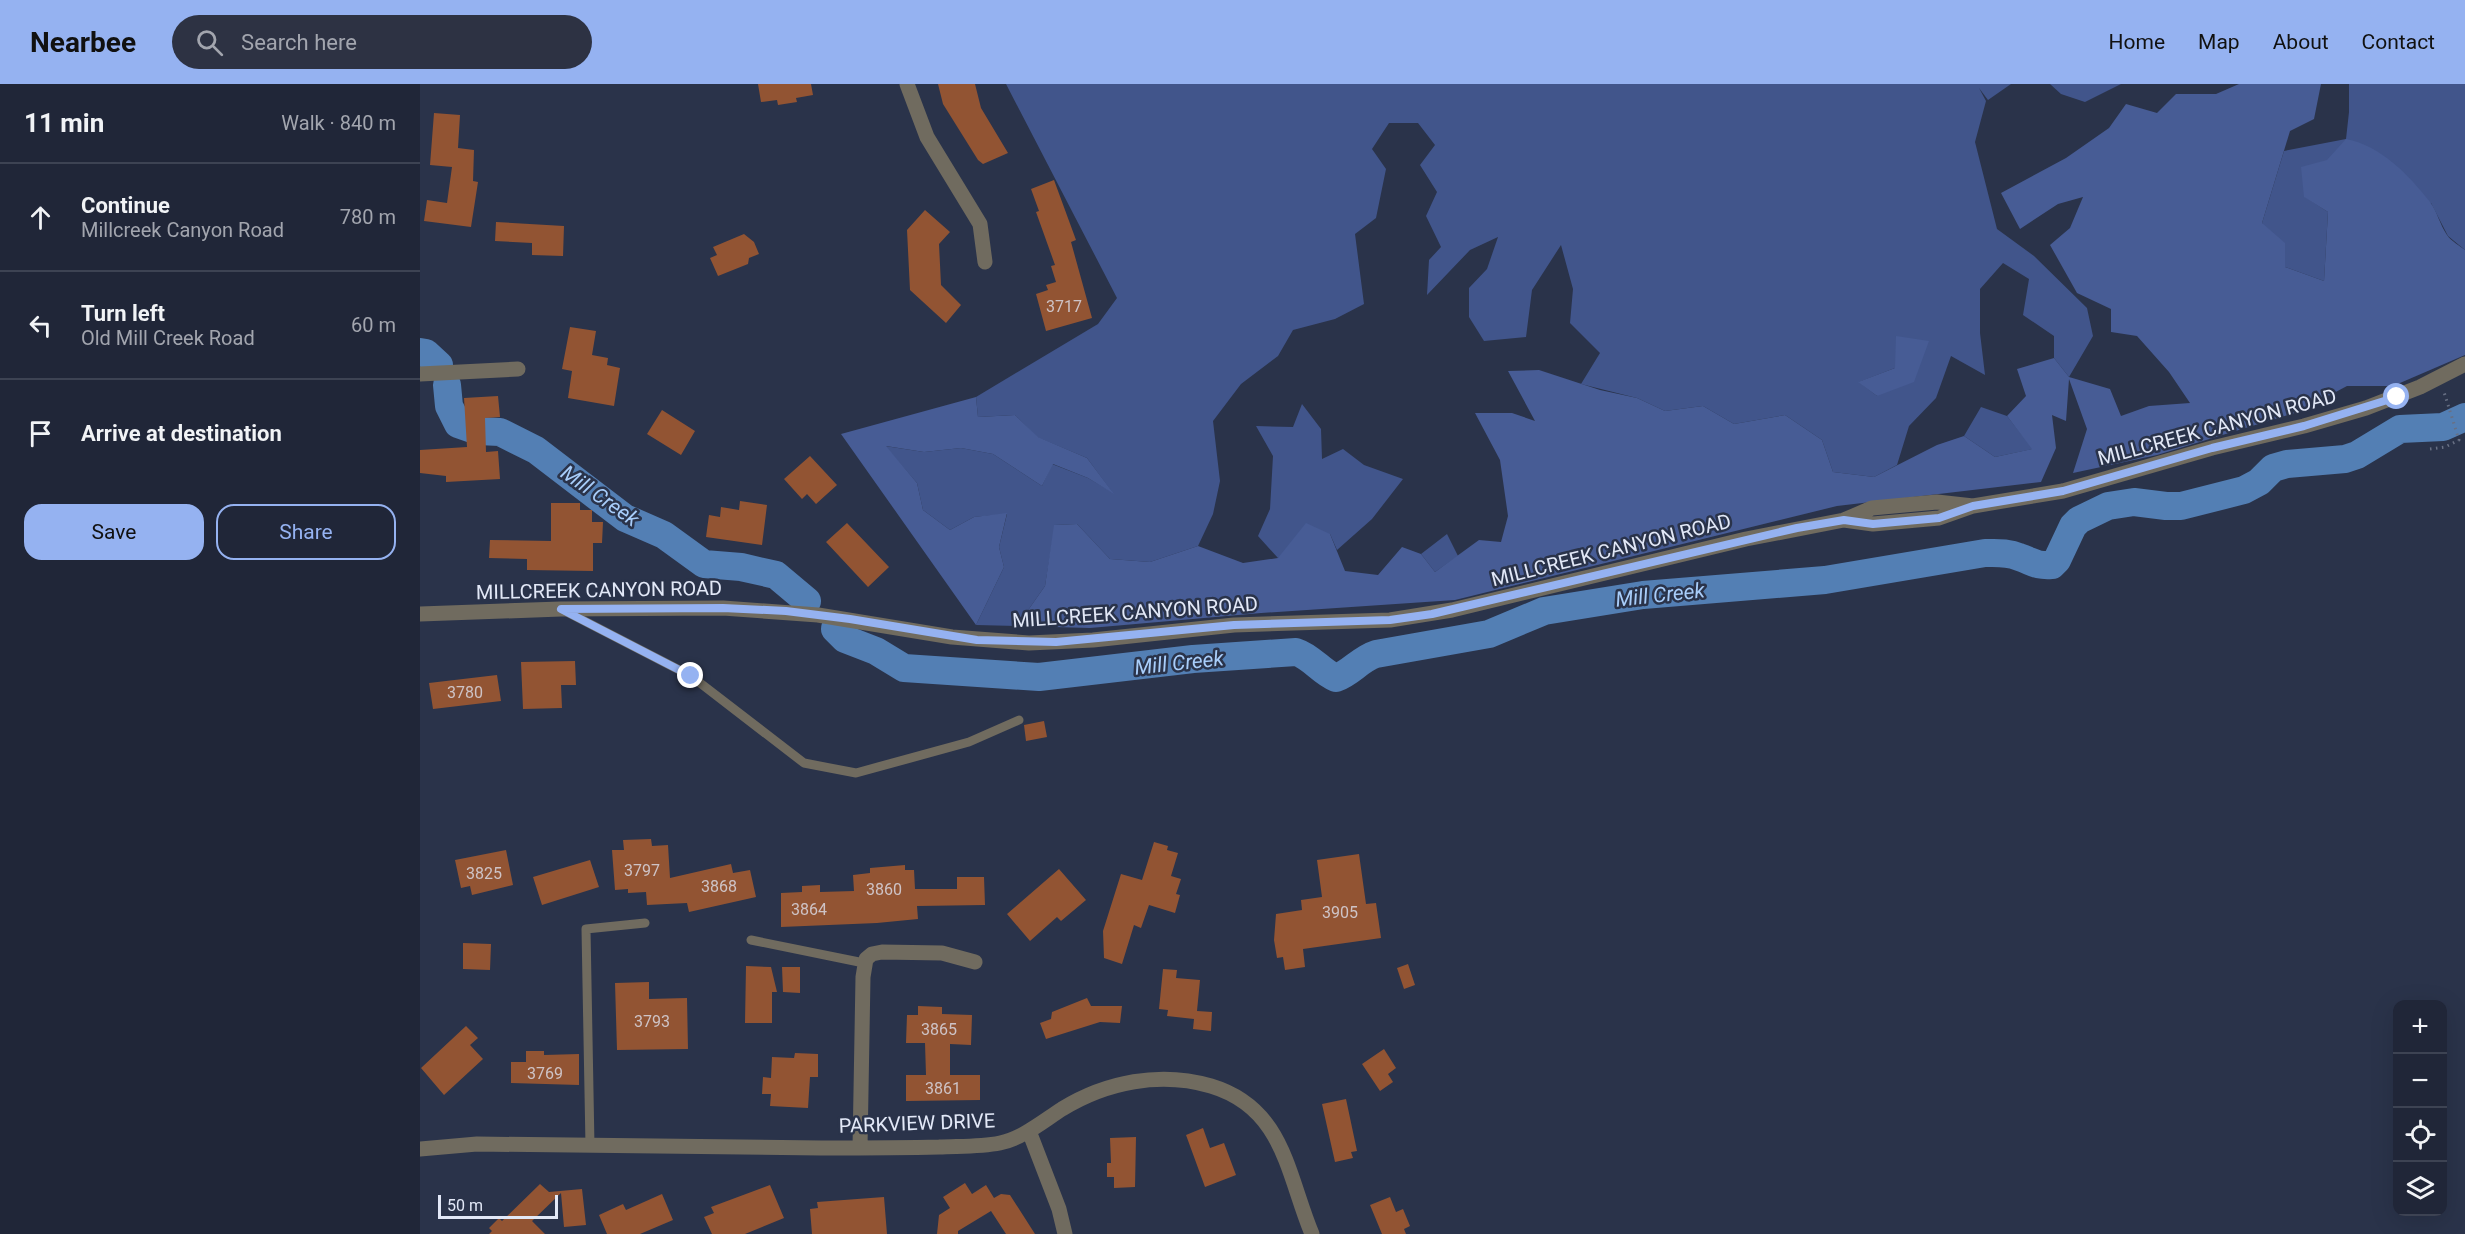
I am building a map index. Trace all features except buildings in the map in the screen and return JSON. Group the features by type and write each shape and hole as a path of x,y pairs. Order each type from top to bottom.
{"street":[{"path":"907,84 927,136 980,224 985,262"},
{"name":"MILLCREEK CANYON ROAD","path":"420,615 561,609 723,608 786,611 850,619 952,637 1029,643 1234,625 1390,620 1474,606 1746,539 1844,520 1873,524 1939,518 1973,506 2063,491 2212,448 2329,419 2397,397 2465,364"},
{"path":"420,374 518,369"},
{"path":"860,1148 864,963 872,954 889,951 942,953 975,962"},
{"name":"PARKVIEW DRIVE","path":"420,1149 477,1144 860,1148 975,1146 1000,1143 1029,1131 1095,1091 1117,1084 1139,1080 1191,1081 1212,1086 1236,1096 1267,1122 1281,1146 1312,1234"},
{"path":"1029,1131 1059,1209 1065,1234"}],"lane":[{"path":"561,609 691,676 804,763 856,773 969,742 1019,720"},
{"path":"590,1146 586,929 645,923"},
{"path":"751,940 864,963"}],"path":[{"path":"2430,449 2457,442 2459,435 2449,405"}],"shaded area":[{"path":"1006,84 2011,84 1988,100 1979,88 1986,101 1975,142 1997,229 2034,256 2087,308 2093,336 2069,377 2054,358 2054,336 2023,315 2029,279 2003,263 1980,289 1980,333 1985,375 1951,356 1936,398 1909,426 1897,465 1874,477 1833,472 1822,440 1785,415 1734,424 1703,406 1665,411 1637,398 1581,384 1600,353 1570,323 1573,289 1561,245 1532,290 1526,337 1484,341 1469,317 1469,288 1487,269 1498,237 1470,250 1427,295 1429,260 1441,247 1426,216 1437,192 1420,165 1435,145 1418,123 1389,123 1372,149 1386,169 1376,218 1355,234 1364,304 1335,319 1293,330 1278,356 1241,384 1213,421 1220,481 1213,514 1198,546 1150,562 1110,559 1077,524 1055,525 1045,586 1017,626 976,625 1004,567 999,547 1007,514 974,517 950,530 923,510 917,483 885,446 924,452 961,448 993,454 1042,486 1052,464 1088,478 1112,492 1087,458 1037,437 1015,415 978,417 976,397 1098,324 1117,298","holes":["1895,368 1877,396 1859,382"]},
{"path":"2050,84 2121,84 2085,102 2061,94"},
{"path":"2239,84 2321,84 2314,119 2290,131 2262,223 2285,243 2285,267 2324,281 2328,212 2304,197 2301,167 2327,160 2346,139 2371,148 2413,181 2432,206 2447,235 2465,250 2465,355 2393,386 2347,386 2298,412 2157,455 2073,473 2087,429 2069,379 2066,421 2052,415 2056,448 2041,482 1837,506 1455,600 1261,613 1090,628 1017,626 1045,586 1054,525 1077,524 1110,559 1150,562 1198,546 1243,563 1278,558 1306,523 1330,534 1345,571 1378,575 1402,547 1421,554 1435,572 1479,540 1501,542 1508,516 1500,460 1475,413 1512,413 1535,421 1508,371 1539,370 1600,390 1637,398 1665,411 1703,406 1734,424 1785,415 1822,440 1833,472 1874,477 1937,445 1964,436 1995,457 2032,449 2007,416 2026,396 2017,369 2054,358 2069,377 2110,389 2121,416 2149,406 2190,403 2169,372 2137,336 2111,332 2111,309 2077,293 2050,245 2070,228 2083,197 2058,204 2020,229 2001,193 2066,158 2109,128 2126,104 2157,113 2176,94 2216,94"},
{"path":"2349,84 2465,84 2465,250 2448,236 2431,203 2305,197 2328,212 2324,281 2285,267 2262,223 2284,151 2346,139"},
{"path":"1896,336 1929,341 1914,382 1877,396 1858,382 1895,368"},
{"path":"976,397 978,417 1015,415 1038,437 1087,458 1114,494 1088,478 1053,464 1042,486 993,454 961,448 924,452 886,446 917,483 923,510 950,530 974,517 1007,513 999,547 1004,567 976,625 841,434"},
{"path":"1302,404 1321,429 1322,459 1343,449 1364,465 1403,479 1372,519 1337,550 1330,534 1278,558 1258,536 1270,509 1273,456 1256,426 1293,427"},
{"path":"1981,407 2007,416 2033,449 1995,457 1964,436"},
{"path":"1447,534 1458,556 1435,572 1421,554"}],"waterway":[{"name":"Mill Creek","path":"420,352 426,353 439,365"},
{"name":"Mill Creek","path":"447,385 449,406 458,424 478,431 500,432 536,450 625,518 664,535 704,564 741,567 776,575 807,601"},
{"name":"Mill Creek","path":"835,629 845,639 876,651 904,668 1039,677 1193,659 1296,652 1307,657 1336,678 1376,654 1489,634 1544,611 1643,595 1825,580 1985,553 2011,554 2038,564 2052,565 2057,560 2073,526 2079,520 2108,506 2134,502 2181,506 2244,490 2259,482 2273,468 2287,464 2345,459 2357,455 2400,429 2443,427 2465,417"}],"route":[{"path":"691,676 561,609 723,608 786,611 1002,643 1056,642 1234,625 1408,618 1474,606 1585,577 1797,528 1844,520 1873,524 1939,518 1973,506 2063,491 2212,448 2304,426 2397,397"}]}
